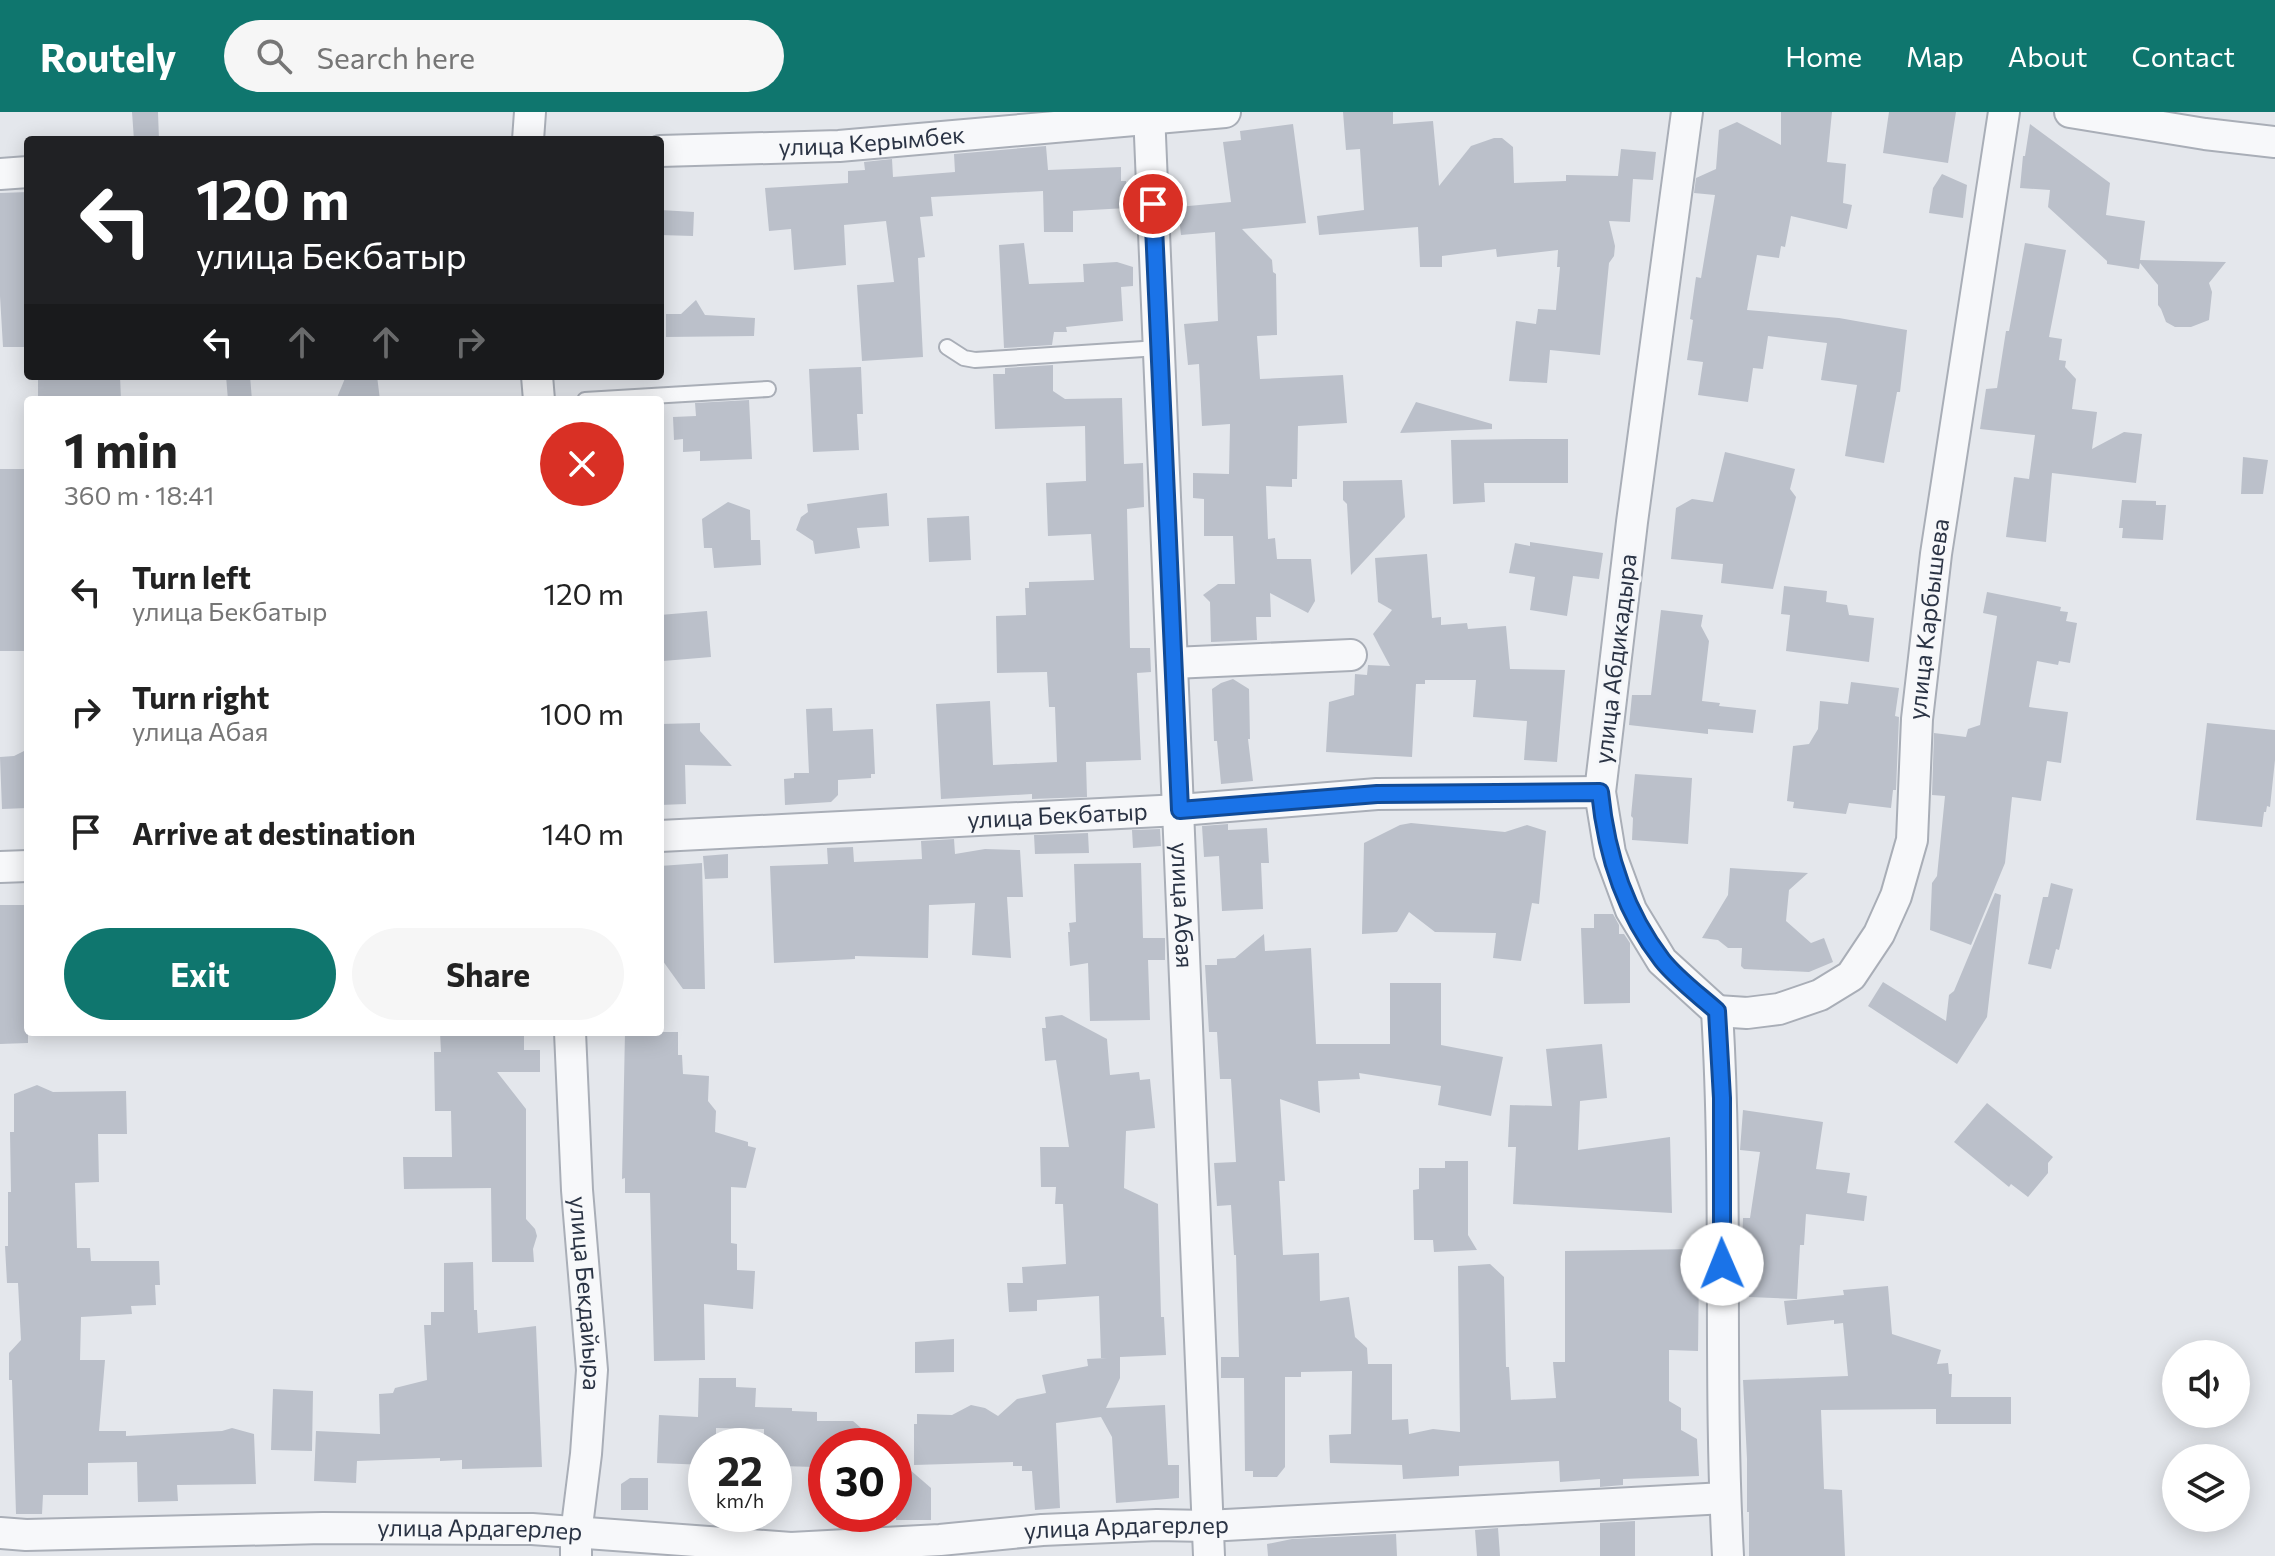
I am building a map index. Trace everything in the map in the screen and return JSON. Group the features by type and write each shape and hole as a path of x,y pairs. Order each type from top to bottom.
{"street":[{"path":"528,136 530,112"},
{"name":"улица Керымбек","path":"664,151 839,146 1149,115 1225,112"},
{"name":"улица Абдикадыра","path":"1687,112 1632,522 1600,792 1610,853 1631,910 1662,961 1717,1011"},
{"name":"улица Карбышева","path":"1717,1011 1747,1013 1779,1009 1820,995 1851,976 1879,934 1896,896 1912,840 1917,719 1936,554 2004,112"},
{"path":"2070,112 2275,142"},
{"name":"улица Абая","path":"1149,115 1209,1556"},
{"path":"0,174 24,172"},
{"path":"1173,663 1351,655"},
{"name":"улица Бекбатыр","path":"664,836 1180,810 1377,794 1600,792"},
{"path":"0,867 24,866"},
{"path":"1717,1011 1722,1098 1728,1556"},
{"name":"улица Бекдайыра","path":"570,1036 577,1190 592,1370 576,1545"},
{"name":"улица Ардагерлер","path":"0,1533 338,1528 532,1529 576,1545 791,1548 1056,1530 1207,1526 1725,1498"}],"lane":[{"path":"947,347 964,358 975,360 1159,348"},
{"path":"652,396 768,389"}],"building":[{"path":"132,112 158,112 159,136 134,136"},
{"path":"1343,112 1393,112 1393,124 1433,121 1439,186 1471,146 1494,138 1502,138 1513,147 1514,183 1566,181 1566,175 1618,176 1621,149 1656,152 1653,180 1633,179 1630,222 1609,221 1615,246 1609,263 1600,355 1550,350 1547,383 1509,381 1516,321 1536,324 1538,309 1556,310 1560,267 1557,267 1558,250 1497,257 1496,249 1442,256 1442,267 1420,267 1418,227 1319,235 1317,216 1364,210 1360,149 1346,150"},
{"path":"1781,112 1832,112 1827,162 1846,164 1843,203 1852,205 1847,229 1791,216 1785,247 1781,246 1779,258 1757,255 1747,310 1839,318 1907,330 1900,392 1897,392 1884,463 1845,456 1857,385 1821,380 1827,343 1768,336 1763,369 1753,368 1748,402 1698,395 1703,362 1687,360 1696,277 1701,278 1715,195 1694,193 1696,178 1716,169 1719,130 1737,122 1781,145"},
{"path":"1889,112 1956,112 1948,163 1883,153"},
{"path":"1293,124 1306,223 1242,229 1272,260 1276,274 1277,335 1257,336 1260,379 1343,375 1347,423 1298,426 1297,479 1292,479 1292,487 1266,486 1268,539 1275,538 1277,559 1311,559 1315,601 1308,613 1270,593 1271,617 1256,617 1257,640 1211,642 1210,602 1203,595 1218,584 1235,584 1233,536 1204,536 1204,499 1193,498 1193,473 1229,474 1230,424 1202,426 1199,364 1188,365 1184,324 1218,321 1215,232 1181,235 1178,207 1231,202 1223,142 1241,140 1240,131"},
{"path":"2030,124 2110,183 2106,215 2145,221 2140,260 2226,262 2209,283 2212,292 2209,320 2191,327 2175,327 2166,322 2158,305 2158,285 2140,263 2139,269 2107,264 2048,207 2050,190 2020,188"},
{"path":"1046,146 1048,170 1121,167 1121,181 1126,181 1127,208 1073,211 1073,232 1044,232 1043,191 931,197 933,216 920,217 925,257 918,258 923,357 862,361 857,285 894,282 886,221 844,225 846,265 794,270 791,229 769,231 765,188 848,183 848,171 865,170 864,162 892,159 893,177 955,172 954,154"},
{"path":"1942,174 1967,185 1963,218 1929,213 1933,188"},
{"path":"24,192 24,347 3,347 0,193"},
{"path":"664,210 694,212 693,236 664,235"},
{"path":"1024,243 1029,284 1084,282 1083,264 1117,262 1133,267 1133,286 1121,287 1123,321 1066,327 1067,332 1054,332 1052,345 1004,348 999,245"},
{"path":"2025,243 2066,250 2049,337 2062,339 2059,360 2066,361 2065,367 2076,379 2072,409 2097,412 2092,449 2124,432 2142,434 2136,483 2052,473 2046,542 2006,537 2014,477 2029,479 2035,435 1980,429 1986,389 1997,388"},
{"path":"696,300 705,315 755,318 754,336 666,337 666,314 681,314"},
{"path":"1053,365 1053,391 1065,399 1122,398 1124,464 1143,463 1144,507 1127,509 1130,648 1150,648 1151,672 1137,673 1141,760 1086,762 1087,797 1032,799 1032,794 941,799 936,704 990,701 993,765 1057,762 1055,707 1049,707 1047,672 997,673 996,616 1026,615 1025,588 1029,588 1029,582 1094,580 1091,534 1048,536 1046,483 1086,481 1085,426 995,429 993,374 1005,374 1005,368"},
{"path":"861,367 863,414 857,414 859,450 813,452 809,369"},
{"path":"38,380 120,380 121,396 38,396"},
{"path":"226,380 250,380 252,396 228,396"},
{"path":"344,380 378,380 380,396 338,396"},
{"path":"749,400 752,459 700,461 700,451 683,452 683,439 674,440 673,417 696,416 695,403"},
{"path":"1416,402 1492,424 1492,429 1400,433"},
{"path":"1568,439 1568,483 1484,483 1485,502 1453,504 1451,440"},
{"path":"1725,452 1795,469 1790,489 1796,497 1773,589 1721,583 1723,564 1671,559 1676,508 1692,499 1713,502"},
{"path":"2243,457 2268,460 2263,494 2241,494"},
{"path":"0,469 24,469 24,651 0,651"},
{"path":"1402,480 1405,517 1351,575 1343,481"},
{"path":"887,493 889,526 857,528 860,548 815,554 813,541 796,530 801,517 808,512 807,504"},
{"path":"2122,500 2156,501 2156,505 2166,505 2163,540 2122,538 2123,528 2119,528"},
{"path":"728,502 750,510 751,540 760,540 761,565 714,568 712,548 704,548 702,519"},
{"path":"969,516 971,560 929,562 927,518"},
{"path":"1530,542 1603,553 1599,579 1573,576 1567,616 1530,610 1535,577 1509,573 1515,543 1530,546"},
{"path":"1427,554 1432,618 1441,617 1441,625 1467,623 1468,629 1506,626 1510,669 1565,670 1557,762 1524,760 1527,721 1473,717 1476,680 1425,680 1425,684 1416,684 1412,757 1326,752 1329,702 1354,695 1355,674 1367,675 1368,665 1390,666 1373,634 1392,610 1378,602 1375,558"},
{"path":"1784,586 1827,591 1826,602 1847,605 1849,615 1874,618 1869,662 1786,651 1790,615 1781,614"},
{"path":"1987,592 2061,607 2060,611 2068,612 2066,621 2077,623 2070,663 2059,661 2058,665 2037,661 2029,707 2068,712 2061,763 2047,761 2041,801 2012,797 2005,863 1971,945 1930,930 1932,883 1937,876 1945,796 1932,795 1934,733 1966,737 1968,729 1980,725 1997,616 1983,613"},
{"path":"1661,610 1703,615 1701,626 1709,641 1702,701 1756,710 1753,733 1708,729 1708,734 1629,725 1632,695 1651,695"},
{"path":"707,611 711,657 664,661 664,615"},
{"path":"1233,679 1249,689 1248,739 1253,781 1221,784 1217,741 1214,741 1212,689"},
{"path":"1851,682 1899,688 1895,716 1899,717 1896,790 1893,790 1891,808 1849,803 1846,814 1793,808 1794,802 1787,801 1793,746 1809,744 1818,729 1820,701 1848,704"},
{"path":"832,708 833,731 873,729 875,774 871,774 871,778 838,780 838,795 831,802 785,805 784,779 794,778 794,773 809,773 806,709"},
{"path":"700,723 700,731 732,766 685,765 686,804 664,805 664,724"},
{"path":"2207,723 2275,730 2270,807 2267,806 2264,812 2262,827 2196,820"},
{"path":"24,751 24,808 2,809 0,757 14,756"},
{"path":"1635,774 1692,778 1688,844 1632,840"},
{"path":"1411,823 1505,832 1527,825 1546,831 1539,904 1532,903 1521,961 1493,958 1496,933 1435,932 1409,912 1397,932 1362,934 1364,843 1400,825"},
{"path":"1228,824 1228,830 1267,828 1269,863 1261,863 1263,909 1222,911 1219,856 1204,857 1202,826"},
{"path":"1160,829 1161,846 1133,848 1132,830"},
{"path":"1088,833 1089,853 1035,854 1034,835"},
{"path":"954,839 955,854 985,849 1020,850 1023,897 1007,897 1011,958 972,955 975,903 929,905 928,958 855,956 855,959 774,963 770,866 828,864 827,848 853,847 854,862 922,859 921,841"},
{"path":"728,854 728,878 705,879 703,856"},
{"path":"702,863 705,989 683,989 664,963 664,866"},
{"path":"1141,863 1143,938 1165,938 1165,960 1148,960 1150,1020 1090,1021 1088,963 1070,966 1069,923 1076,922 1074,864"},
{"path":"1730,868 1808,873 1789,890 1786,921 1811,943 1824,938 1833,962 1809,972 1744,969 1741,966 1742,948 1728,948 1718,940 1702,938 1728,895"},
{"path":"2051,883 2073,889 2059,950 2056,949 2051,969 2028,964 2043,897 2048,897"},
{"path":"1995,893 2001,895 1987,1017 1957,1064 1868,1006 1883,982 1946,1021 1949,995 1954,991"},
{"path":"0,905 24,905 24,1036 28,1036 28,1043 0,1044"},
{"path":"1594,914 1613,914 1619,925 1619,934 1624,934 1630,943 1630,1003 1584,1004 1581,928 1594,928"},
{"path":"1264,934 1265,951 1311,948 1316,1044 1390,1044 1390,983 1441,983 1441,1045 1503,1057 1491,1116 1438,1105 1441,1086 1359,1073 1360,1079 1318,1081 1320,1113 1280,1099 1285,1181 1279,1181 1283,1255 1319,1253 1320,1301 1349,1297 1355,1337 1367,1348 1368,1364 1392,1364 1392,1420 1408,1419 1409,1434 1433,1429 1460,1432 1458,1266 1490,1264 1504,1277 1506,1367 1509,1367 1511,1400 1556,1398 1553,1362 1565,1362 1565,1251 1695,1249 1695,1271 1699,1271 1698,1351 1669,1350 1669,1401 1681,1408 1681,1430 1697,1439 1699,1476 1623,1479 1623,1485 1600,1487 1600,1479 1560,1482 1559,1461 1459,1466 1459,1476 1403,1479 1402,1465 1330,1463 1329,1435 1351,1434 1352,1371 1301,1372 1301,1377 1285,1377 1285,1467 1277,1477 1253,1477 1253,1471 1245,1471 1244,1378 1221,1378 1221,1357 1239,1357 1231,1205 1217,1206 1214,1163 1236,1162 1231,1079 1220,1079 1217,1032 1209,1032 1205,965 1217,965 1217,959 1235,958"},
{"path":"1062,1015 1107,1039 1110,1075 1139,1072 1140,1080 1150,1079 1155,1128 1126,1131 1124,1188 1158,1204 1161,1317 1164,1317 1166,1355 1120,1357 1120,1378 1106,1408 1165,1405 1168,1465 1179,1465 1179,1498 1116,1503 1112,1437 1101,1417 1056,1423 1060,1508 1035,1510 1032,1471 1022,1471 1022,1466 1013,1466 1013,1462 914,1465 914,1424 917,1424 917,1414 952,1415 971,1405 985,1408 998,1416 1017,1399 1046,1393 1042,1375 1088,1366 1087,1359 1107,1358 1101,1358 1099,1296 1037,1300 1037,1311 1009,1312 1007,1283 1023,1283 1022,1267 1066,1264 1063,1204 1055,1204 1056,1187 1041,1187 1040,1147 1069,1147 1056,1060 1045,1061 1042,1028 1046,1028 1045,1017"},
{"path":"664,1032 678,1032 678,1055 682,1055 683,1074 709,1076 708,1101 716,1111 715,1132 748,1142 748,1146 756,1148 746,1188 731,1187 731,1243 737,1244 737,1270 755,1271 753,1309 704,1304 705,1360 654,1361 650,1193 625,1193 625,1178 622,1179 625,1036 664,1036"},
{"path":"440,1036 524,1036 524,1050 540,1050 540,1072 497,1072 526,1109 526,1219 537,1236 533,1249 534,1262 492,1262 491,1188 404,1189 403,1157 452,1157 451,1111 435,1111 434,1052 441,1052"},
{"path":"1602,1044 1607,1098 1580,1101 1578,1150 1670,1137 1672,1213 1513,1204 1516,1147 1508,1147 1510,1105 1552,1106 1546,1049"},
{"path":"37,1085 53,1092 126,1091 127,1134 98,1134 99,1182 75,1183 77,1248 90,1248 91,1261 159,1261 160,1285 155,1285 156,1305 131,1306 132,1314 81,1317 80,1360 105,1360 99,1431 126,1431 126,1436 232,1428 254,1434 256,1484 177,1485 178,1501 138,1502 137,1462 88,1463 88,1495 43,1495 42,1514 16,1514 9,1353 21,1340 18,1283 7,1283 5,1246 8,1246 8,1192 11,1192 10,1132 14,1132 14,1094"},
{"path":"1987,1103 2053,1157 2048,1163 2048,1173 2028,1197 2011,1184 2009,1187 1954,1142"},
{"path":"1743,1110 1823,1122 1816,1169 1850,1173 1847,1193 1867,1196 1864,1221 1806,1214 1804,1245 1800,1245 1797,1299 1749,1297 1751,1245 1742,1244 1743,1218 1750,1218 1760,1152 1740,1150"},
{"path":"1445,1161 1468,1161 1468,1235 1477,1250 1434,1252 1433,1240 1414,1240 1413,1190 1419,1189 1419,1168 1445,1168"},
{"path":"473,1262 478,1333 536,1326 542,1467 462,1469 462,1460 440,1461 440,1458 357,1461 356,1483 314,1481 316,1431 380,1434 379,1394 393,1393 395,1388 427,1380 424,1325 431,1325 431,1312 444,1312 444,1263"},
{"path":"1888,1286 1892,1334 1941,1350 1937,1364 1948,1363 1949,1374 1952,1374 1951,1397 2011,1397 2011,1424 1936,1424 1936,1409 1821,1410 1824,1489 1842,1490 1845,1556 1749,1556 1743,1380 1848,1376 1843,1323 1834,1324 1834,1320 1787,1325 1784,1301 1844,1295 1843,1290"},
{"path":"954,1339 954,1372 915,1373 915,1342"},
{"path":"699,1378 736,1378 736,1387 756,1388 755,1407 817,1412 817,1421 853,1421 861,1428 808,1428 808,1467 792,1466 792,1428 688,1428 688,1464 657,1463 659,1415 698,1417"},
{"path":"273,1389 313,1391 312,1451 271,1450"},
{"path":"912,1472 931,1488 931,1520 912,1520"},
{"path":"630,1478 648,1478 648,1510 621,1510 621,1484"},
{"path":"1635,1521 1635,1556 1600,1556 1600,1523"},
{"path":"1498,1528 1500,1556 1477,1556 1475,1530"},
{"path":"1396,1534 1397,1556 1268,1556 1267,1544 1292,1539"}],"route":[{"path":"1153,204 1180,810 1377,794 1600,792 1610,853 1631,910 1662,961 1717,1011 1722,1098 1722,1264"}]}
